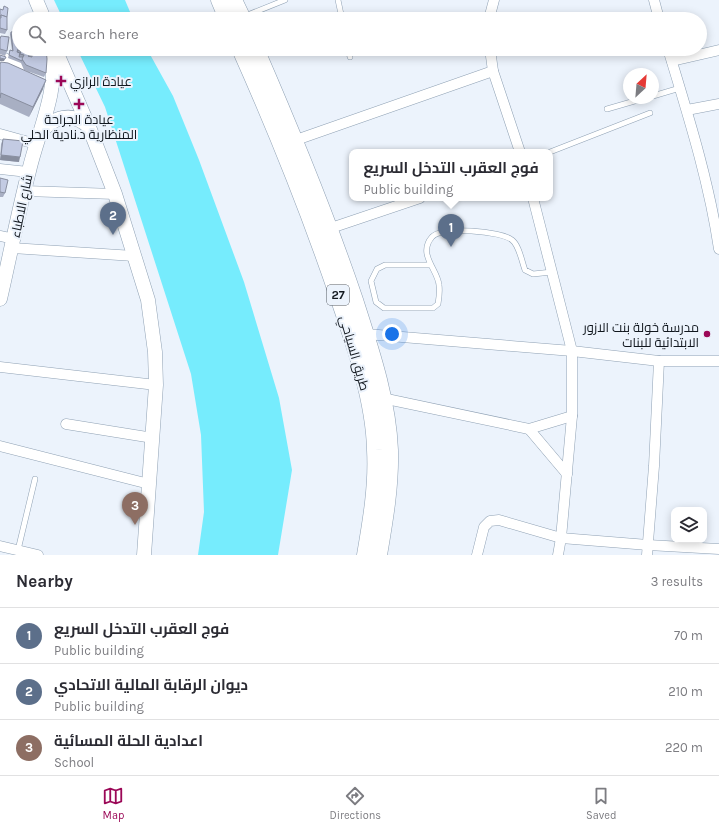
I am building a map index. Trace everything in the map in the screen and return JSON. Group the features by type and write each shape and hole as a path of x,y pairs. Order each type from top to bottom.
{"main road":[{"path":"219,0 231,12"},
{"path":"234,0 236,12"},
{"name":"طريق السياحي","path":"243,56 283,146 310,195 331,228 331,252 373,425 383,460"},
{"name":"طريق السياحي","path":"259,56 296,140 310,195 331,252 366,334 382,398 387,423 382,480 365,555"},
{"name":"طريق السياحي","path":"380,555 388,499 382,480"}],"street":[{"path":"36,0 41,12"},
{"path":"491,12 494,0"},
{"path":"654,0 658,12"},
{"path":"707,53 719,50"},
{"path":"0,56 21,66 23,71"},
{"name":"شارع الاطباء","path":"0,295 8,241 25,191 28,172 52,87 54,69 52,56"},
{"path":"58,56 89,127 114,194 148,300 156,352 156,385 144,555"},
{"path":"491,56 493,71 519,149"},
{"path":"670,56 715,201 719,249"},
{"path":"672,61 693,56"},
{"path":"0,62 34,77"},
{"path":"296,140 493,71"},
{"path":"687,110 719,104"},
{"path":"0,134 37,140 48,125 56,120 67,117 82,120 89,127"},
{"path":"0,169 28,172"},
{"path":"25,191 114,194"},
{"path":"331,228 411,201"},
{"path":"534,201 572,351 572,416 561,538 558,555"},
{"path":"8,241 134,256"},
{"path":"366,334 572,351 659,361 719,361"},
{"path":"648,550 659,361"},
{"path":"0,367 156,385"},
{"path":"382,398 529,429 572,416"},
{"path":"66,424 153,438"},
{"path":"529,429 566,474"},
{"path":"0,446 149,484"},
{"path":"477,555 484,527 490,521 499,520 561,538 648,550 719,549"},
{"path":"0,546 38,555"}],"lane":[{"path":"253,12 286,0"},
{"path":"338,0 341,12"},
{"path":"659,94 680,88"},
{"path":"607,109 624,104"},
{"path":"553,151 650,113"},
{"path":"430,265 385,265 377,269 371,280 376,302 384,308 433,308 438,304 439,284 430,265 427,260 428,248 432,236 441,232 492,232 506,235 514,241 525,270 533,274 552,272"},
{"path":"18,550 35,479"}],"water":[{"path":"54,0 125,0 130,12 60,12"},
{"path":"80,56 151,56 173,96 199,160 244,282 279,398 292,470 278,555 198,555 204,512 201,435 191,374 105,107"}],"building":[{"path":"4,6 8,8 7,17 0,16 0,9 3,10"},
{"path":"1,15 7,17 7,30 0,28"},
{"path":"1,36 9,37 7,51 0,49"},
{"path":"10,50 12,51 12,56 23,57 22,61 9,55"},
{"path":"0,55 6,57 5,59 0,58"},
{"path":"24,56 47,56 46,73 26,65 22,59"},
{"path":"1,62 8,63 46,80 33,107 1,93 0,98"},
{"path":"3,139 23,141 20,157 1,155"},
{"path":"0,178 8,180 5,193 0,192"}],"place":[{"name":"عيادة الرازي","path":"61,81"},
{"name":"عيادة الجراحة المنظارية د.نادية الحلي","path":"79,104"},
{"name":"ديوان الرقابة المالية الاتحادي","path":"113,235"},
{"name":"فوج العقرب التدخل السريع","path":"451,247"},
{"name":"مدرسة خولة بنت الازور الابتدائية للبنات","path":"707,334"},
{"name":"اعدادية الحلة المسائية","path":"135,525"}]}
